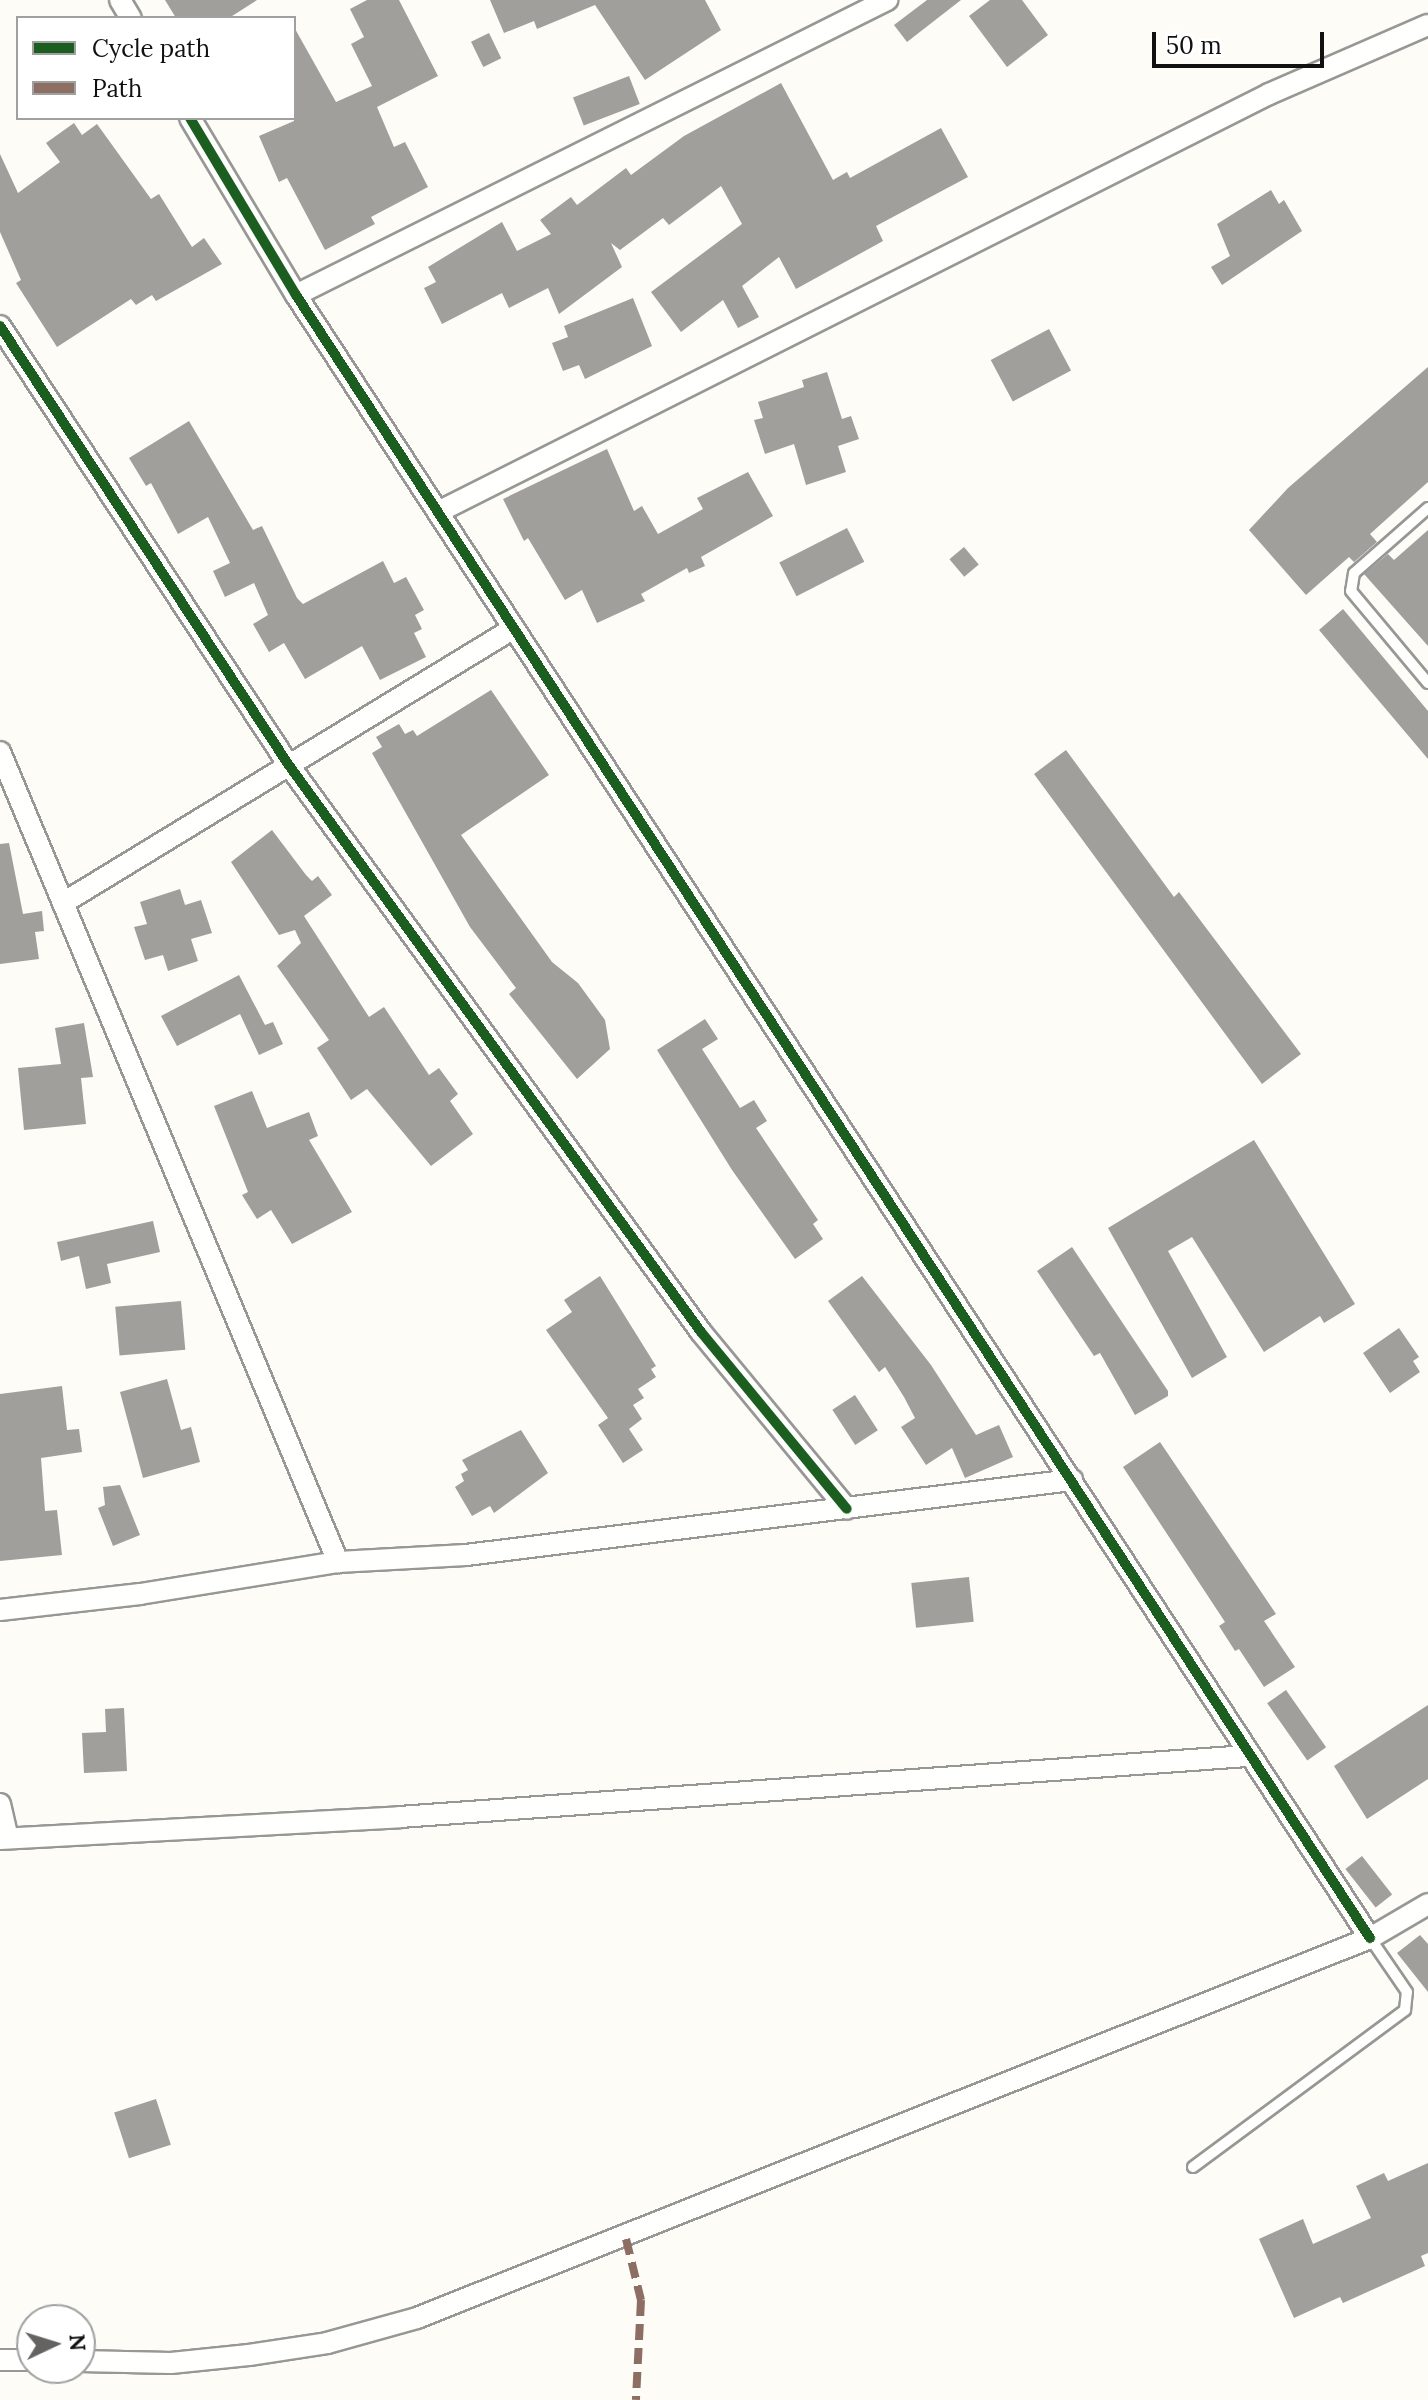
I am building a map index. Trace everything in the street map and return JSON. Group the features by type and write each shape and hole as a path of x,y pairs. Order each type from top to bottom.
{"street":[{"path":"296,295 887,0"},
{"path":"438,512 1269,94 1428,25"},
{"path":"191,120 296,295 1072,1480 1246,1756 1370,1938"},
{"path":"0,326 288,764 701,1332 847,1509"},
{"path":"63,903 514,628"},
{"path":"0,752 338,1562"},
{"path":"0,1610 140,1594 338,1562 466,1555 1072,1480"},
{"path":"0,1804 4,1838 415,1816 1246,1756"},
{"path":"96,2361 171,2363 249,2355 327,2343 417,2318 1370,1938 1428,1904"}],"lane":[{"path":"1428,508 1354,573 1351,591 1428,683"},
{"path":"1193,2167 1405,2010 1407,1992 1370,1938"}],"building":[{"path":"165,0 257,0 232,16 175,16"},
{"path":"367,0 399,0 438,76 377,107 394,147 405,142 428,187 371,217 375,224 325,250 287,178 279,182 259,136 296,120 296,31 336,102 372,86 351,44 364,37 350,9"},
{"path":"490,0 705,0 721,30 645,80 595,5 537,29 534,21 504,33"},
{"path":"927,0 961,0 907,42 894,25"},
{"path":"990,0 1022,0 1048,35 1007,67 969,16"},
{"path":"489,33 501,58 483,67 471,42"},
{"path":"629,76 640,104 584,126 573,98"},
{"path":"781,83 833,180 847,172 850,178 941,128 968,177 876,226 883,241 796,289 779,257 742,286 759,317 738,328 723,300 681,332 651,292 742,224 721,186 669,225 663,218 620,250 611,243 622,267 559,314 548,288 509,308 502,293 442,324 424,288 436,282 428,267 502,222 517,251 551,234 540,220 571,197 577,205 626,168 631,175 684,136"},
{"path":"74,123 82,135 97,124 151,199 159,194 192,247 204,238 222,264 156,301 152,295 136,305 131,299 57,347 16,283 21,280 0,232 0,154 18,193 60,162 46,143"},
{"path":"1271,190 1279,204 1284,200 1302,231 1222,285 1211,267 1230,256 1217,224"},
{"path":"633,298 652,346 585,379 579,365 563,371 552,343 568,337 564,326"},
{"path":"1049,329 1071,370 1013,401 991,360"},
{"path":"1428,367 1428,482 1370,534 1377,542 1354,562 1349,557 1306,595 1249,530 1288,488"},
{"path":"827,372 842,419 851,416 859,439 838,446 846,472 806,485 794,444 765,454 754,420 763,418 758,402 804,387 802,380"},
{"path":"189,421 253,530 262,526 297,598 303,604 383,561 394,583 406,577 424,610 415,615 422,629 414,633 426,657 380,680 362,646 305,679 284,643 269,652 253,624 268,615 254,583 225,597 213,571 230,563 208,517 178,534 151,483 146,486 129,458"},
{"path":"607,449 634,511 642,506 658,534 703,509 697,498 748,472 773,516 701,557 705,566 689,573 687,568 641,594 645,601 597,623 582,590 565,600 528,538 524,541 503,499"},
{"path":"847,528 864,562 797,596 779,563"},
{"path":"1428,530 1428,646 1364,574 1388,554 1394,560"},
{"path":"964,547 979,565 964,577 949,559"},
{"path":"1343,609 1428,711 1428,759 1319,630"},
{"path":"491,690 549,775 461,835 552,962 578,983 605,1020 610,1049 577,1079 509,994 516,988 470,927 372,753 382,747 376,737 399,724 405,734 413,730 417,736"},
{"path":"1066,750 1174,897 1179,892 1301,1054 1262,1084 1034,774"},
{"path":"272,830 306,875 312,881 318,876 332,895 304,916 369,1017 384,1007 429,1075 439,1068 458,1094 450,1101 473,1134 431,1166 367,1089 351,1100 317,1048 329,1040 277,966 301,943 295,930 279,935 231,862"},
{"path":"9,843 23,914 42,911 44,931 35,932 39,959 0,964 0,844"},
{"path":"180,889 185,905 201,900 212,933 191,939 198,961 168,971 163,955 145,960 134,927 147,924 140,902"},
{"path":"239,975 265,1025 273,1022 283,1044 259,1055 240,1014 177,1046 161,1016"},
{"path":"705,1019 718,1039 702,1049 740,1108 754,1100 767,1121 756,1128 818,1220 813,1224 823,1239 795,1259 732,1170 657,1050"},
{"path":"84,1023 93,1077 81,1078 86,1124 24,1130 18,1068 61,1064 55,1028"},
{"path":"252,1091 267,1128 309,1112 318,1136 309,1140 352,1212 292,1244 271,1210 257,1219 242,1195 248,1192 214,1106"},
{"path":"1254,1140 1355,1304 1324,1323 1320,1316 1264,1352 1192,1237 1168,1251 1227,1357 1192,1378 1108,1228"},
{"path":"153,1221 160,1252 107,1264 111,1283 86,1289 79,1256 61,1261 57,1242"},
{"path":"1072,1247 1168,1391 1168,1396 1135,1415 1100,1353 1094,1356 1037,1271"},
{"path":"600,1276 656,1366 651,1369 656,1377 638,1389 644,1398 633,1405 642,1419 629,1429 643,1450 623,1463 598,1425 608,1418 546,1330 572,1312 564,1300"},
{"path":"862,1276 931,1365 976,1435 999,1425 1013,1457 965,1478 952,1448 926,1465 901,1427 915,1418 904,1397 885,1367 879,1372 828,1301"},
{"path":"181,1301 185,1350 120,1356 115,1307"},
{"path":"1399,1328 1419,1357 1413,1361 1420,1372 1390,1393 1363,1353"},
{"path":"167,1379 181,1430 191,1427 200,1462 143,1478 120,1392"},
{"path":"62,1386 67,1430 79,1429 82,1452 41,1458 45,1511 57,1510 62,1555 0,1561 0,1394"},
{"path":"855,1395 878,1430 855,1445 832,1410"},
{"path":"521,1430 548,1473 494,1513 490,1506 472,1516 455,1487 464,1481 461,1474 468,1470 462,1460"},
{"path":"1160,1442 1276,1614 1264,1621 1295,1667 1264,1687 1239,1649 1235,1651 1219,1626 1225,1622 1123,1467"},
{"path":"120,1485 140,1535 113,1546 98,1508 105,1505 103,1487"},
{"path":"969,1577 974,1622 916,1628 911,1583"},
{"path":"1286,1690 1326,1747 1307,1761 1267,1703"},
{"path":"1428,1705 1428,1779 1367,1819 1334,1766"},
{"path":"124,1708 127,1771 84,1773 82,1733 106,1732 105,1709"},
{"path":"1362,1856 1392,1895 1376,1908 1345,1869"},
{"path":"1420,1935 1428,1944 1428,1992 1397,1953"},
{"path":"156,2099 171,2145 129,2158 114,2113"},
{"path":"1428,2163 1428,2253 1421,2256 1425,2266 1343,2303 1340,2297 1294,2318 1259,2239 1303,2219 1313,2244 1371,2218 1356,2186 1384,2173 1388,2181"}],"marked path":[{"path":"626,2239 641,2300 636,2400"}],"cycle path":[{"path":"191,120 296,295 1370,1938"},
{"path":"0,326 288,764 701,1332 847,1509"}]}
